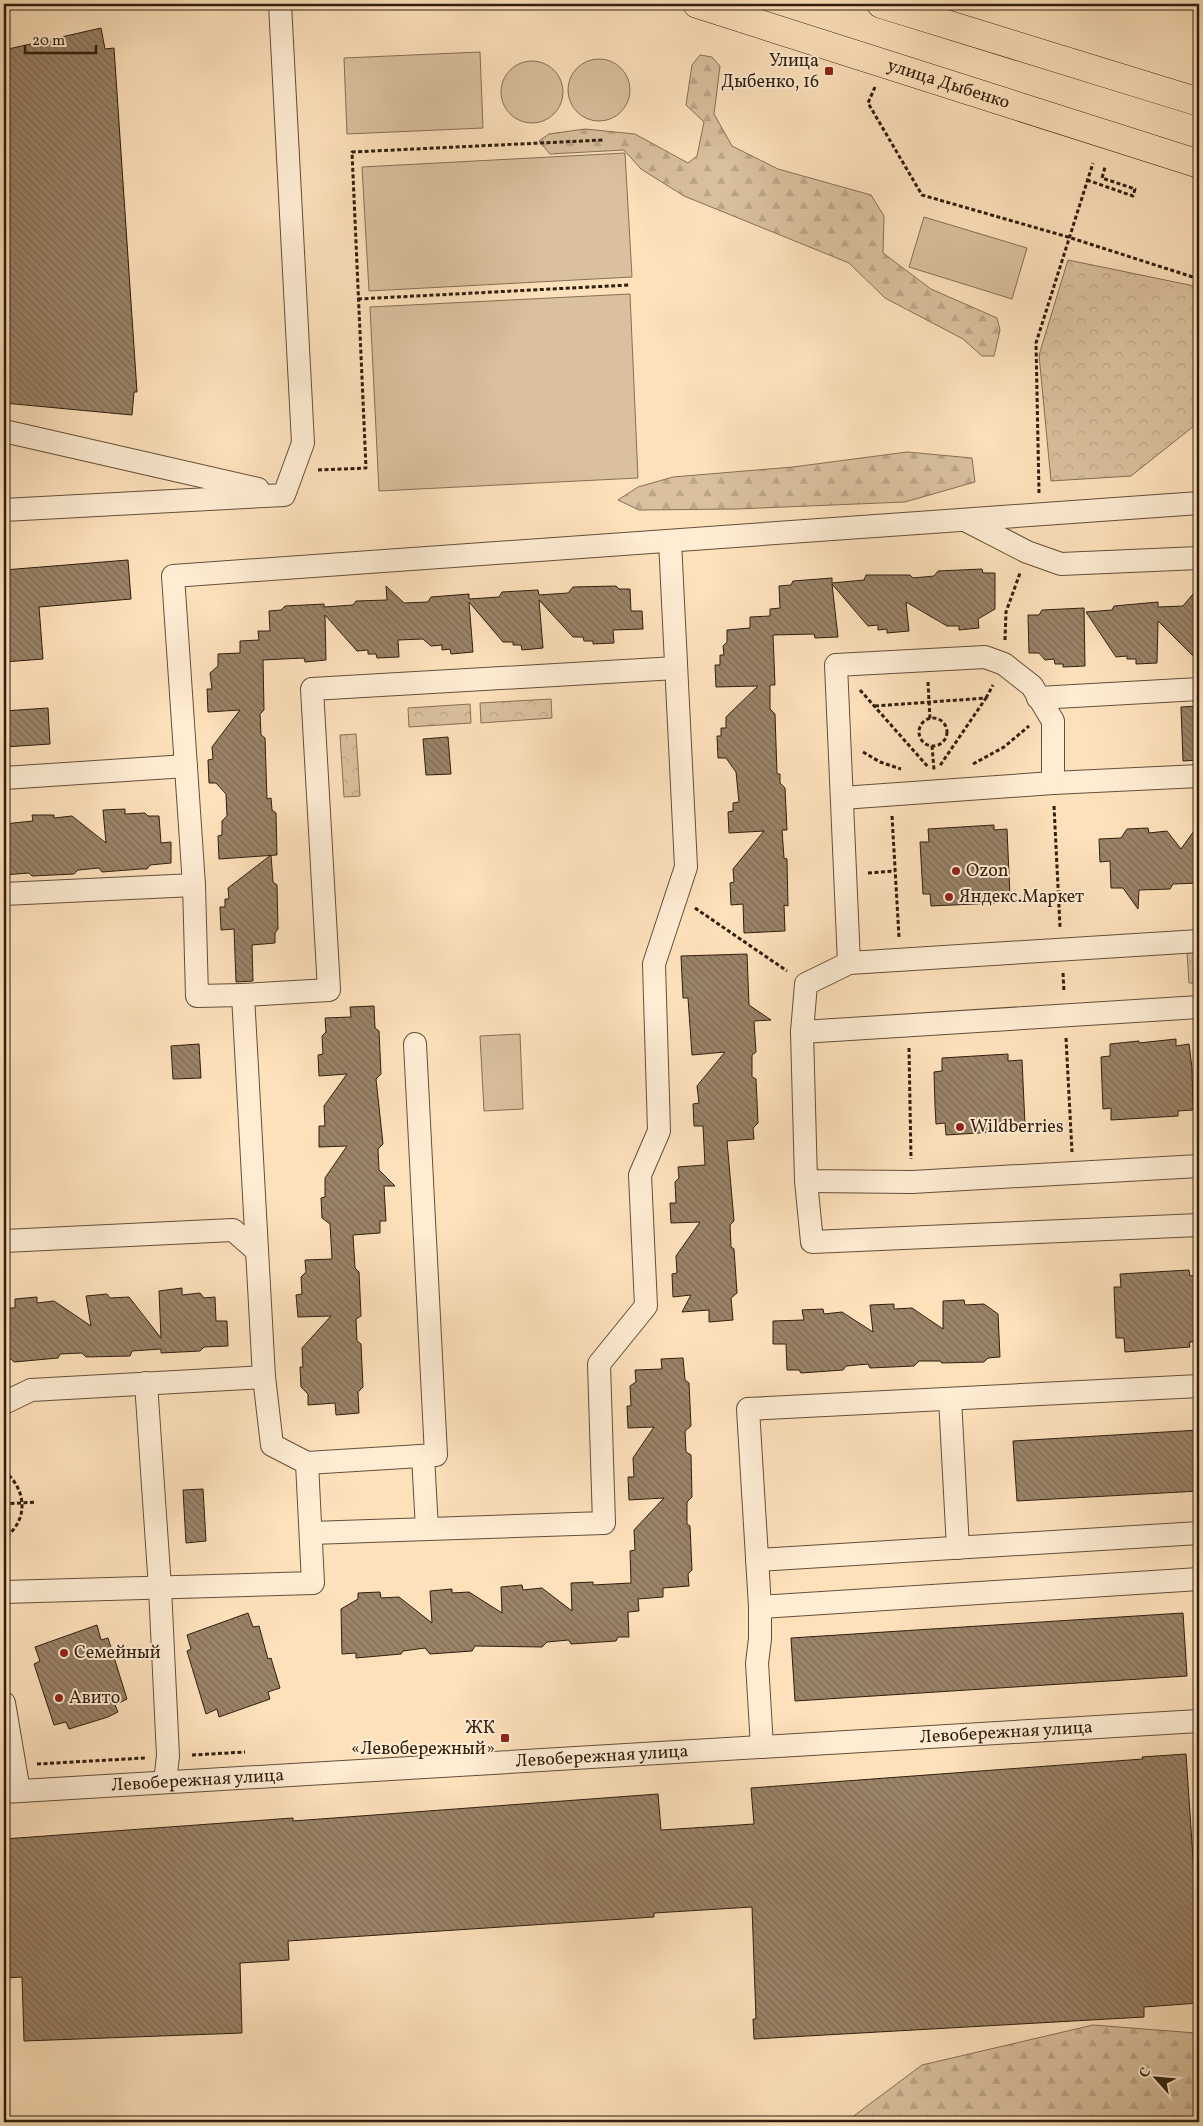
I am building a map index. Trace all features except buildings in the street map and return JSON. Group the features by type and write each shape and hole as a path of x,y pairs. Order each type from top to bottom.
{"main road":[{"name":"улица Дыбенко","path":"697,4 1199,164"},
{"path":"881,4 1199,102"}],"street":[{"path":"280,4 303,443 284,495"},
{"path":"4,431 284,495"},
{"path":"4,495 13,510 284,495"},
{"path":"676,668 312,689 328,990 197,996 194,885 173,576 1199,503"},
{"path":"965,520 1027,552 1061,564 1199,558"},
{"path":"310,1533 604,1522 599,1364 646,1306 640,1175 659,1131 654,964 686,867 670,541"},
{"path":"849,963 836,666 985,657 1004,664 1032,686 1053,721 1053,783"},
{"path":"1043,704 1199,690"},
{"path":"4,778 186,766"},
{"path":"842,798 1053,783 1199,776"},
{"path":"4,894 194,885"},
{"path":"1199,941 849,963 806,984 802,1032 806,1181 812,1242 1199,1225"},
{"path":"242,995 264,1377 272,1446 307,1462 436,1456 416,1044"},
{"path":"802,1032 1199,1007"},
{"path":"806,1181 912,1182 1199,1166"},
{"path":"4,1241 233,1230 257,1251"},
{"path":"4,1403 30,1390 264,1377"},
{"path":"146,1384 160,1588 168,1756 165,1782"},
{"path":"762,1746 757,1663 760,1639 760,1607 748,1409 1199,1386"},
{"path":"950,1398 958,1548"},
{"path":"423,1456 426,1529"},
{"path":"4,1592 313,1583 307,1462"},
{"path":"757,1560 1199,1533"},
{"path":"760,1607 1199,1579"},
{"path":"4,1703 11,1791"},
{"name":"Левобережная улица","path":"11,1791 1199,1721"}],"path":[{"path":"876,84 868,103 922,195 1068,237 1199,279"},
{"path":"292,472 366,468 352,152 603,140"},
{"path":"1039,514 1036,343 1093,163"},
{"path":"1087,180 1133,196 1135,189 1102,178 1105,167"},
{"path":"358,299 629,285"},
{"path":"836,666 875,706 934,774 986,698 1004,664 1006,612 1027,552"},
{"path":"927,660 930,719"},
{"path":"875,706 986,698"},
{"path":"968,767 1004,747 1043,704"},
{"path":"930,719 939,720 945,726 944,740 937,746 927,745 919,735 923,723 930,719"},
{"path":"839,737 880,762 909,772"},
{"path":"1053,783 1073,1172"},
{"path":"891,796 901,960"},
{"path":"677,896 806,984"},
{"path":"909,1024 912,1182"},
{"path":"4,1471 12,1477 18,1487 22,1503 20,1520 14,1530 4,1538"},
{"path":"4,1504 36,1502"}],"green space":[{"path":"480,52 483,128 347,134 344,58"},
{"path":"700,55 712,57 720,66 714,114 732,146 778,169 871,195 884,216 883,253 931,289 997,318 1000,330 994,356 982,356 963,339 885,298 849,263 684,196 641,169 624,150 550,154 539,141 549,134 585,129 635,134 688,163 697,156 704,122 686,105 692,65"},
{"path":"593,59 605,59 621,68 628,78 630,90 628,102 621,112 605,121 593,121 582,116 573,107 568,96 568,84 573,73 582,64"},
{"path":"526,61 538,61 554,70 561,80 563,92 561,104 554,114 538,123 526,123 515,118 506,109 501,98 501,86 506,75 515,66"},
{"path":"625,153 632,277 369,291 362,167"},
{"path":"924,217 1027,248 1012,299 909,267"},
{"path":"1068,260 1199,287 1199,332 1197,342 1199,422 1131,476 1051,481 1039,355"},
{"path":"630,294 638,478 379,491 370,307"},
{"path":"907,452 972,458 975,482 905,502 736,509 639,510 618,500 638,487 673,477 793,467"},
{"path":"551,699 552,718 481,723 480,703"},
{"path":"470,704 471,723 409,727 408,708"},
{"path":"356,734 360,796 344,797 340,735"},
{"path":"1199,951 1199,983 1189,983 1187,952"},
{"path":"520,1034 523,1109 484,1111 480,1036"},
{"path":"1093,2025 1199,2032 1199,2122 851,2122 855,2115 922,2065"}],"place":[{"name":"Улица Дыбенко, 16","path":"829,71"},
{"name":"Ozon","path":"956,871"},
{"name":"Яндекс.Маркет","path":"949,897"},
{"name":"Wildberries","path":"960,1127"},
{"name":"Семейный","path":"64,1653"},
{"name":"Авито","path":"59,1698"},
{"name":"ЖК «Левобережный»","path":"505,1738"}]}
